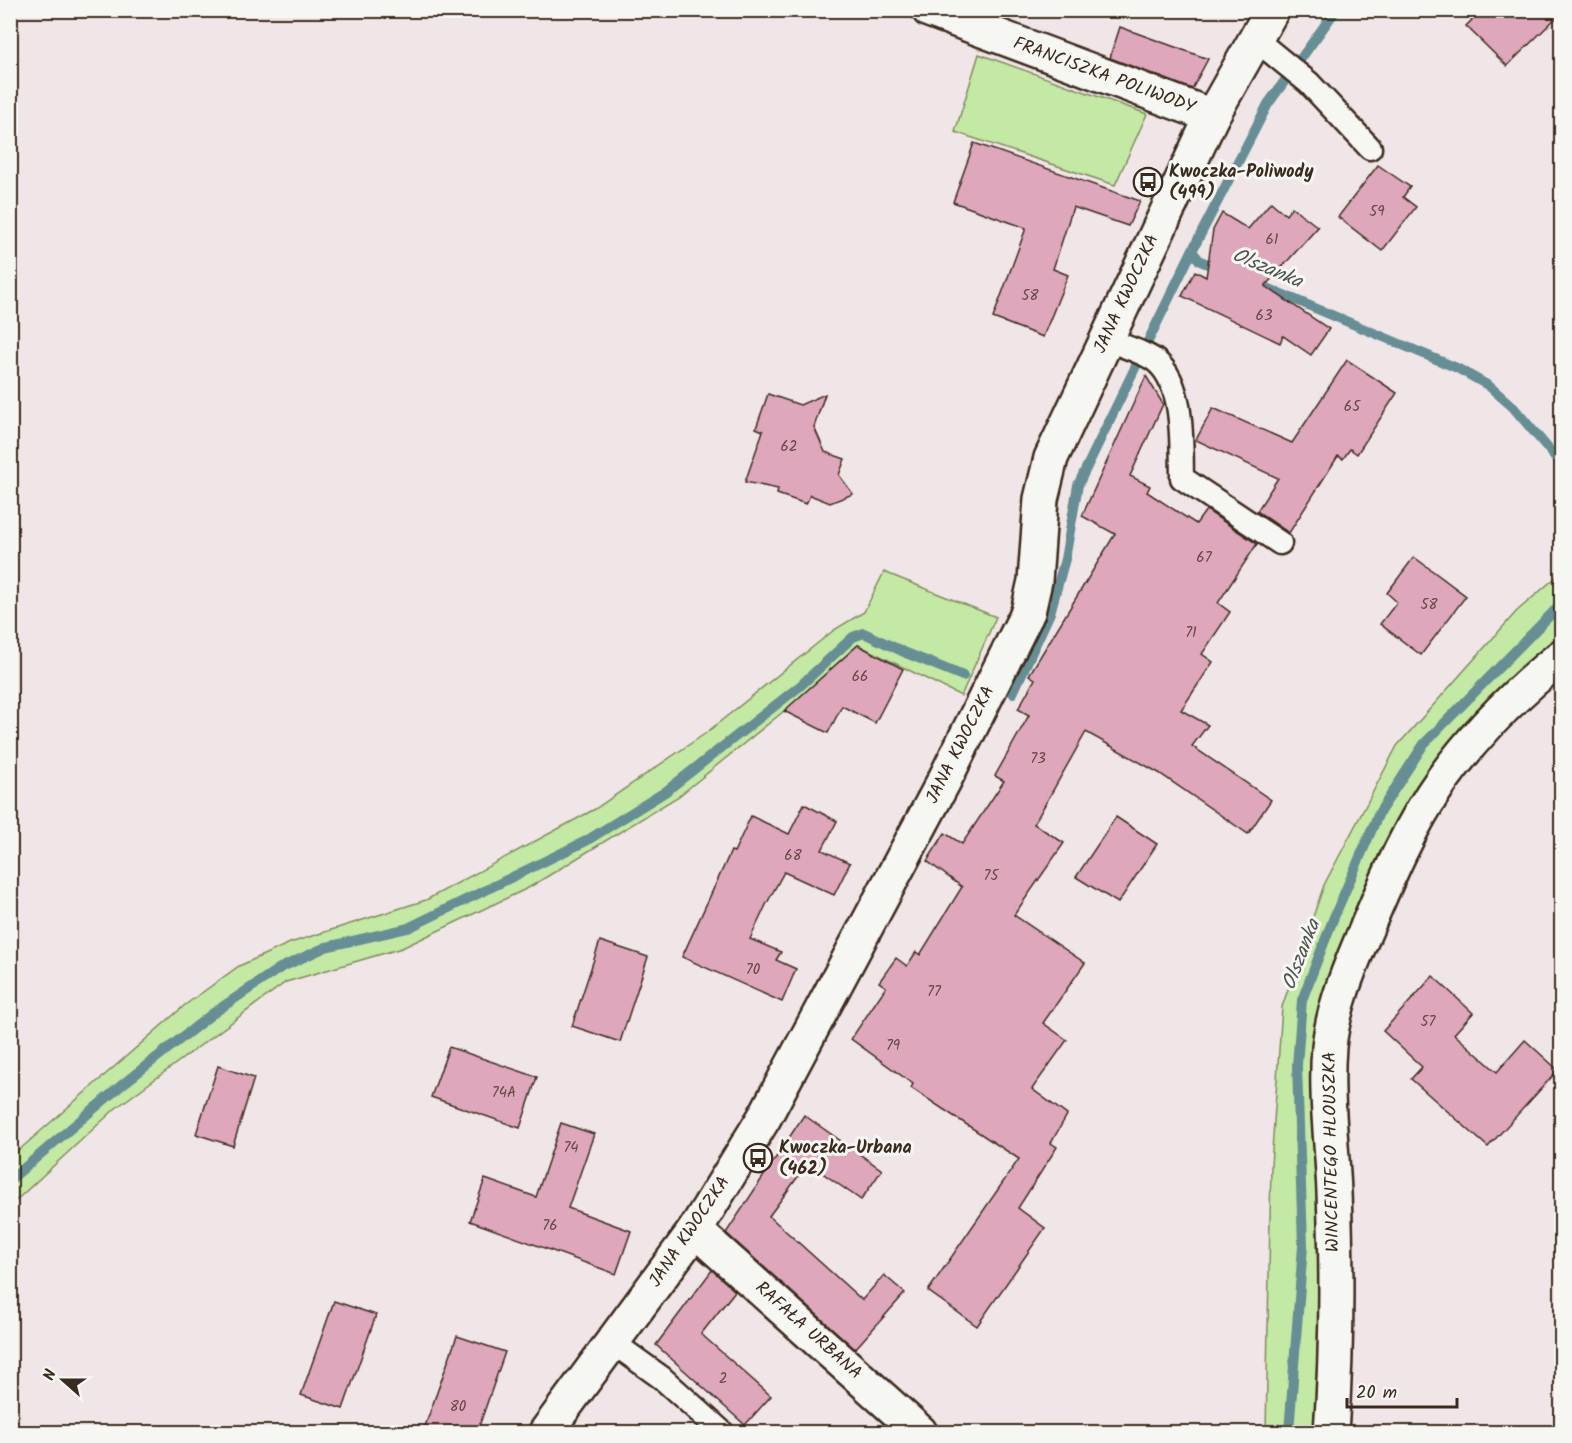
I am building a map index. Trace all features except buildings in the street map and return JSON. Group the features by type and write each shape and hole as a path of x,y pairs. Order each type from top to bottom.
{"street":[{"name":"FRANCISZKA POLIWODY","path":"929,10 1212,116"},
{"name":"JANA KWOCZKA","path":"546,1432 695,1230 764,1118 945,779 1028,612 1035,581 1041,500 1051,458 1116,344 1212,116 1264,45 1272,10"},
{"name":"WINCENTEGO HLOUSZKA","path":"1331,1432 1334,1194 1329,1046 1336,1013 1355,955 1380,896 1416,823 1441,782 1492,721 1535,678 1562,656"},
{"name":"RAFAŁA URBANA","path":"695,1230 920,1432"}],"lane":[{"path":"1264,45 1309,83 1370,148"},
{"path":"1116,344 1157,361 1168,378 1180,413 1182,478 1280,543"},
{"path":"612,1342 662,1378 722,1432"}],"green space":[{"path":"979,54 1147,114 1115,185 955,132"},
{"path":"884,572 996,617 961,696 858,645 784,711 679,796 530,887 402,948 286,982 116,1108 11,1205 11,1157 185,1005 239,966 290,943 426,900 595,809 706,733 834,630 864,612"},
{"path":"1561,573 1561,633 1500,688 1431,768 1381,862 1342,949 1331,1432 1266,1432 1271,1165 1282,1007 1324,885 1397,746 1517,611"}],"waterway":[{"path":"1013,693 1050,613 1065,559 1078,485 1192,251 1268,104 1336,10"},
{"name":"Olszanka","path":"1192,251 1200,261 1219,268"},
{"name":"Olszanka","path":"1258,284 1457,368 1489,386 1513,407 1562,465"},
{"name":"Olszanka","path":"1289,1432 1303,1246 1297,1066 1302,1000 1334,917 1379,813 1424,744 1562,603"},
{"path":"10,1180 123,1084 212,1014 280,968 326,947 408,928 586,841 665,792 800,686 853,637 864,633 963,676"}],"place":[{"name":"Kwoczka-Poliwody (499)","path":"1148,182"},
{"name":"Kwoczka-Urbana (462)","path":"758,1158"}]}
